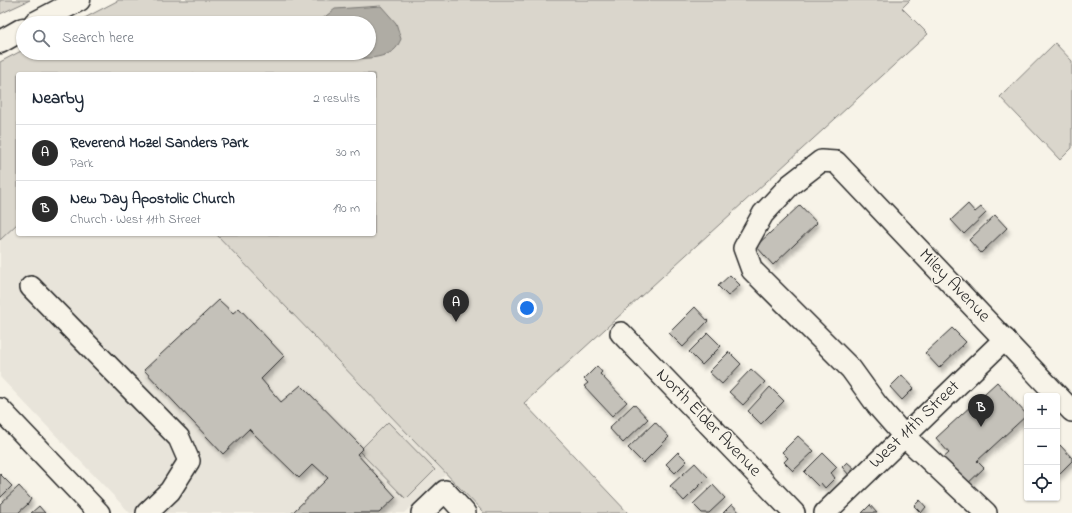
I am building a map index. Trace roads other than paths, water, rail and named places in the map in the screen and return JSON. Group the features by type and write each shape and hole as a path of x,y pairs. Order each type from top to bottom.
{"main road":[{"path":"48,16 79,0"},
{"path":"0,42 16,33"}],"street":[{"name":"Miley Avenue","path":"904,436 877,405 851,369 752,270 744,248 763,214 790,184 822,161 836,162 1005,338 1072,411"},
{"path":"31,287 179,438 189,460 170,491 147,513"},
{"name":"North Elder Avenue","path":"621,333 794,513"},
{"name":"West 11th Street","path":"825,513 1005,338"},
{"path":"0,409 99,513"},
{"path":"904,436 986,513"},
{"path":"422,513 445,491 465,513"}],"place":[{"name":"Reverend Mozel Sanders Park","path":"456,322"},
{"name":"New Day Apostolic Church","path":"981,427"}]}
